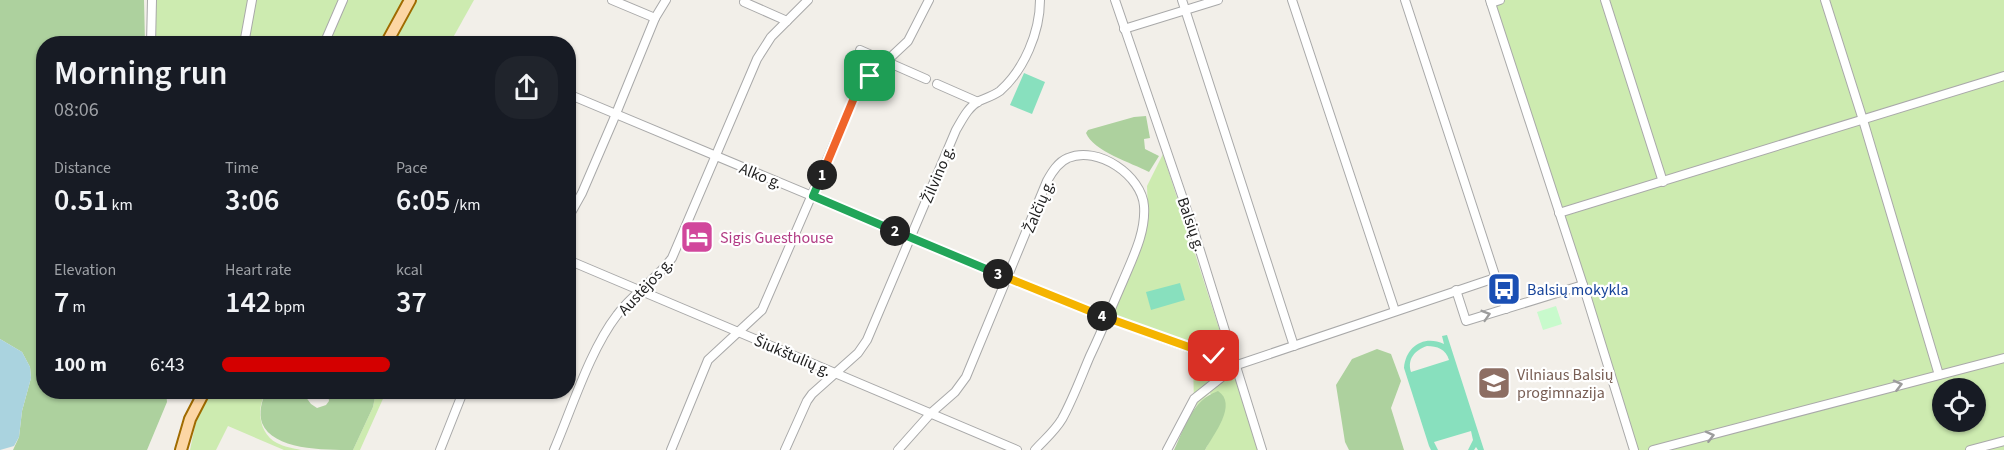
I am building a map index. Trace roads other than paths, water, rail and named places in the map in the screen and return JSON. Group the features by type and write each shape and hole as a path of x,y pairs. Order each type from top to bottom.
{"main road":[{"path":"390,36 410,0"},
{"path":"181,450 185,431 200,399"},
{"path":"188,450 196,408"}],"street":[{"path":"151,36 152,0"},
{"path":"245,36 252,0"},
{"path":"327,36 343,0"},
{"path":"612,0 655,18"},
{"path":"576,197 616,113 655,18 666,0"},
{"name":"Austėjos g.","path":"576,397 597,347 617,315 639,290 663,270 672,258 757,59 771,37 808,0"},
{"path":"670,450 708,360 756,318 766,303 856,93 861,85 908,41 929,0"},
{"name":"Žilvino g.","path":"785,450 807,401 858,353 867,340 962,118 978,102 999,92 1011,80 1037,27 1040,0"},
{"name":"Balsių g.","path":"1115,0 1193,228 1262,450"},
{"path":"1182,0 1294,346"},
{"path":"1124,29 1218,0"},
{"path":"1292,0 1395,311"},
{"path":"1405,0 1506,309"},
{"path":"1500,0 1490,1 1583,285 1634,450"},
{"path":"1605,0 1663,182"},
{"path":"1824,0 1863,120 1939,375"},
{"path":"744,2 787,21"},
{"path":"860,50 926,79"},
{"path":"1559,213 2004,76"},
{"path":"938,84 978,102"},
{"name":"Alko g.","path":"576,97 1008,278 1107,318 1222,360"},
{"name":"Žalčių g.","path":"898,450 955,392 966,377 1047,181 1054,170 1068,158 1088,155 1110,163 1129,176 1136,184 1144,205 1142,229 1137,248 1060,421 1035,450"},
{"name":"Šiukštulių g.","path":"576,263 1017,450"},
{"path":"1167,450 1194,399 1237,365 1495,278"},
{"path":"1456,290 1466,321 1583,285"},
{"path":"1653,450 2004,358"},
{"path":"440,450 460,399"},
{"name":"Austėjos g.","path":"554,450 575,399"},
{"path":"1970,450 2004,441"}],"water":[{"path":"0,339 22,352 30,367 31,378 22,411 19,437 14,446 0,450"}],"place":[{"name":"Sigis Guesthouse","path":"697,237"},
{"name":"Balsių mokykla","path":"1504,289"},
{"name":"Vilniaus Balsių progimnazija","path":"1494,383"}]}
